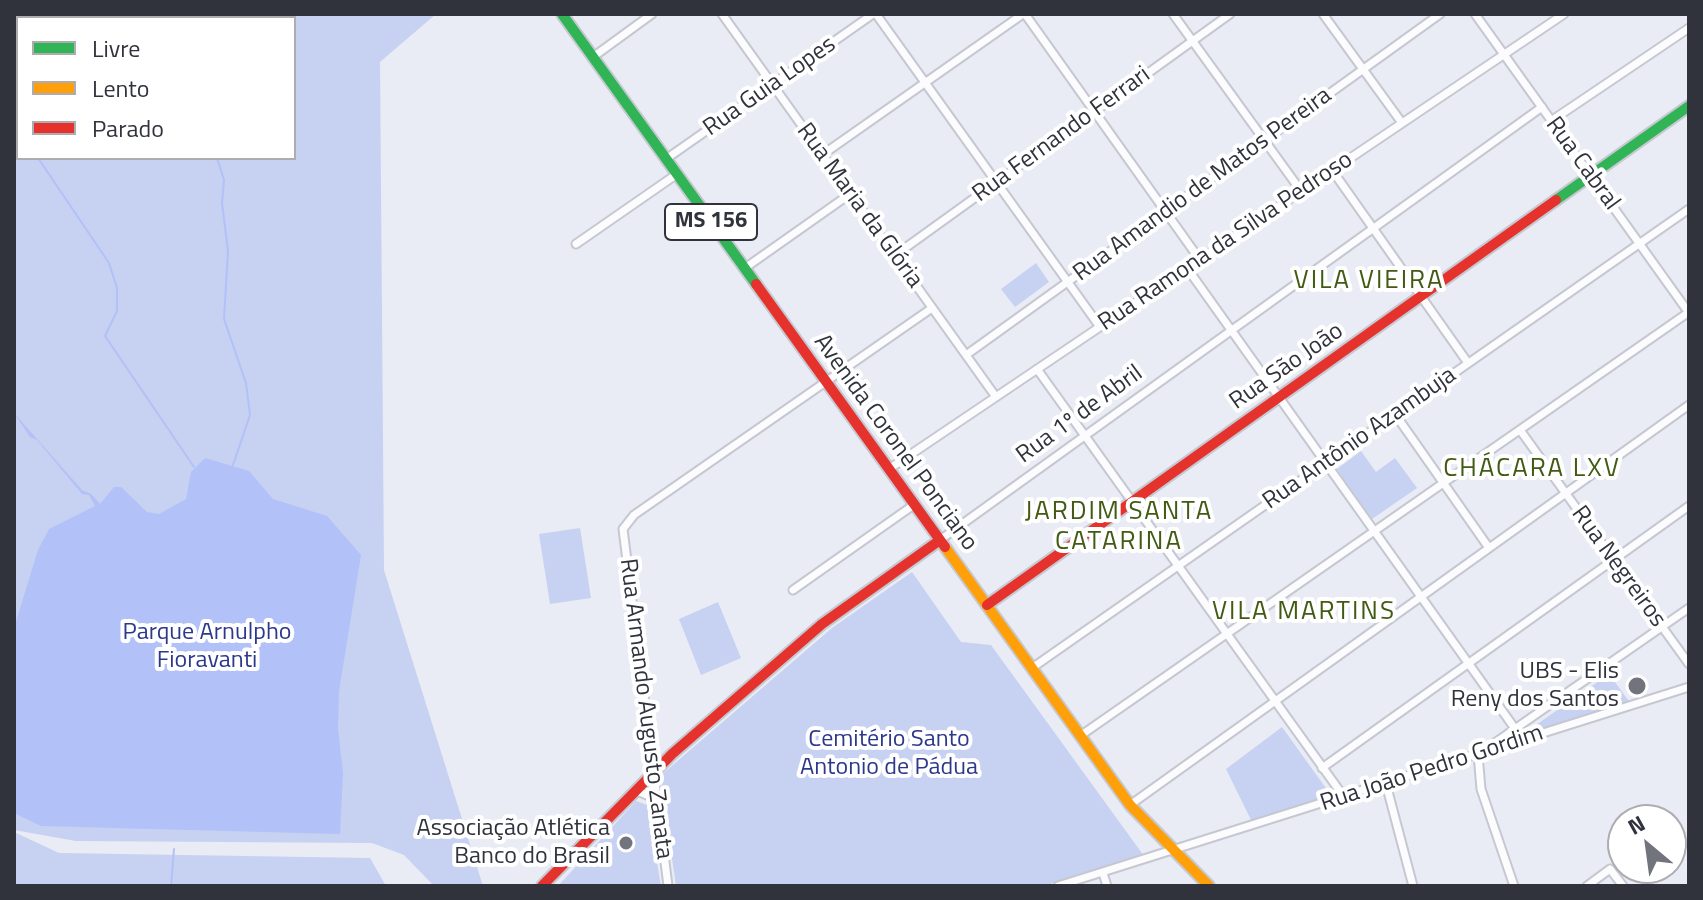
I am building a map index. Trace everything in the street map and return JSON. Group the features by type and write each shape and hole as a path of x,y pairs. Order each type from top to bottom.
{"street":[{"name":"Avenida Coronel Ponciano","path":"562,14 1130,805 1209,886"},
{"path":"593,57 652,14"},
{"name":"Rua Maria da Glória","path":"722,14 996,397"},
{"path":"874,14 1100,327"},
{"name":"Rua Guia Lopes","path":"666,159 874,14"},
{"path":"822,155 1024,14 1200,260"},
{"path":"1173,14 1301,191"},
{"name":"Rua Fernando Ferrari","path":"894,256 1230,14"},
{"path":"1323,14 1402,123"},
{"name":"Rua Amandio de Matos Pereira","path":"966,355 1440,14"},
{"name":"Rua Cabral","path":"1475,14 1689,313"},
{"name":"Rua Ramona da Silva Pedroso","path":"889,469 1564,14"},
{"path":"1551,121 1689,28"},
{"name":"Rua São João","path":"987,605 1689,106"},
{"name":"Rua 1º de Abril","path":"542,886 654,770 822,624 1542,107"},
{"path":"1332,170 1468,363"},
{"path":"576,244 677,174"},
{"path":"745,268 850,194"},
{"name":"Rua Antônio Azambuja","path":"1032,668 1689,209"},
{"path":"1187,268 1523,740"},
{"name":"Rua Armando Augusto Zanata","path":"668,886 623,529 634,515 932,308"},
{"path":"1080,736 1689,313"},
{"path":"1037,369 1344,797"},
{"path":"1130,805 1689,405"},
{"path":"1395,414 1489,548"},
{"name":"Rua Negreiros","path":"1520,430 1689,664"},
{"path":"793,590 915,504"},
{"path":"1322,768 1689,506"},
{"path":"1514,886 1481,789 1478,754 1689,608"},
{"name":"Rua João Pedro Gordim","path":"1058,886 1689,687"},
{"path":"1386,784 1413,886"},
{"path":"635,790 656,799"},
{"path":"1587,886 1610,869 1623,886"},
{"path":"1103,873 1107,886"}],"green space":[{"name":"Parque Arnulpho Fioravanti","path":"436,14 380,62 384,570 483,886 434,886 404,855 372,843 76,841 14,830 14,142 16,160 296,160 296,16 232,16"},
{"path":"1036,263 1049,282 1015,307 1001,289"},
{"path":"1361,451 1376,472 1395,458 1417,488 1372,519 1337,469"},
{"path":"580,528 591,598 550,604 539,534"},
{"name":"Cemitério Santo Antonio de Pádua","path":"912,572 961,642 991,645 1144,856 1043,886 676,886 660,776 832,628"},
{"path":"718,602 741,658 701,675 679,619"},
{"path":"1609,674 1634,708 1528,742 1523,734"},
{"path":"1282,727 1333,798 1254,826 1226,769"},
{"name":"Associação Atlética Banco do Brasil","path":"636,801 647,805 661,886 558,886"},
{"path":"14,832 59,853 370,858 386,886 14,886"}],"water":[{"path":"14,413 82,490 91,494 100,504 114,487 121,487 147,512 159,514 186,499 191,472 205,458 249,471 273,499 327,516 361,555 339,691 338,729 343,773 340,834 41,826 14,813 14,628 38,550 49,529 95,506 89,495 82,494 37,440 30,437"}],"waterway":[{"path":"39,160 109,263 117,288 117,311 105,336 194,467"},
{"path":"218,160 224,180 222,203 228,251 224,319 246,383 250,415 232,468"},
{"path":"171,886 174,849"}],"traffic: fast":[{"path":"562,14 756,284"},
{"path":"1556,200 1689,106"}],"traffic: slow":[{"path":"945,547 1130,805 1209,886"}],"traffic: jam":[{"path":"987,605 1556,200"},
{"path":"756,284 945,547"},
{"path":"542,886 672,754 822,624 940,540"}],"place":[{"name":"UBS - Elis Reny dos Santos","path":"1637,686"},
{"name":"Associação Atlética Banco do Brasil","path":"626,843"}],"district":[{"name":"VILA VIEIRA","path":"1369,282"},
{"name":"CHÁCARA LXV","path":"1532,470"},
{"name":"JARDIM SANTA CATARINA","path":"1119,528"},
{"name":"VILA MARTINS","path":"1304,613"}]}
